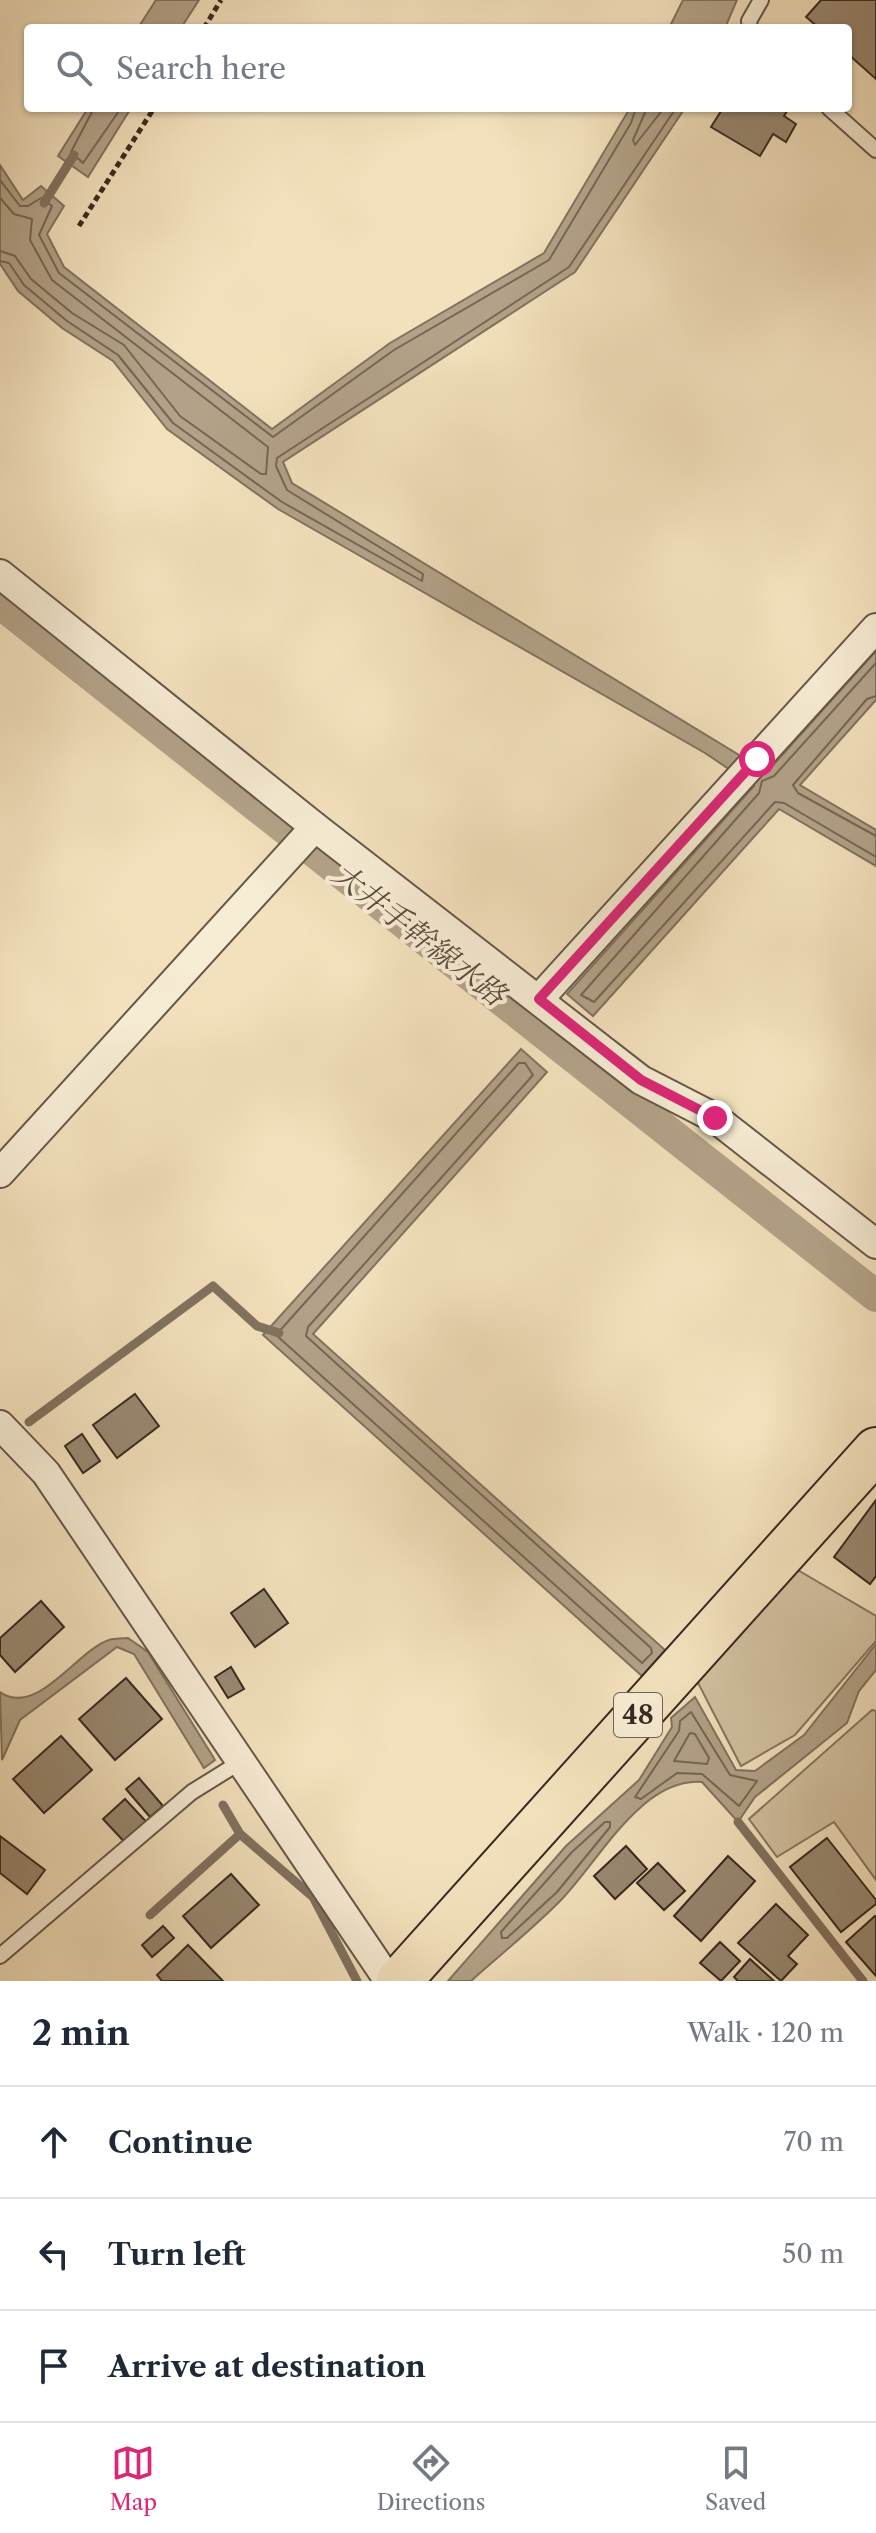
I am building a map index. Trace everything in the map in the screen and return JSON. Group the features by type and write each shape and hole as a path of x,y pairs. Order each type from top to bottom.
{"main road":[{"name":"48","path":"399,1981 876,1450"}],"street":[{"path":"0,574 315,827 641,1080 715,1118 876,1244"},
{"path":"539,999 876,628"},
{"path":"0,1173 315,827"},
{"path":"0,1425 46,1473 389,1981"}],"lane":[{"path":"749,24 761,0"},
{"path":"833,112 876,150"},
{"path":"0,1956 192,1792 242,1761"}],"path":[{"path":"206,24 221,0"},
{"path":"79,226 151,112"}],"shaded area":[{"path":"796,1569 876,1616 876,1641 795,1735 741,1766 697,1681"},
{"path":"872,1710 876,1711 876,1880 834,1822 777,1857 749,1819"}],"water":[{"path":"156,0 199,0 184,24 141,24"},
{"path":"683,0 737,0 727,24 671,24"},
{"path":"86,112 129,112 88,177 58,156"},
{"path":"628,112 682,112 575,272 283,462 292,483 767,772 876,651 876,700 800,785 876,830 876,866 779,809 593,1016 567,994 754,786 705,753 278,509 167,429 113,361 62,328 18,291 0,264 0,165 23,200 41,186 64,206 47,234 64,267 272,429 390,343 544,253"},
{"path":"521,1049 547,1072 313,1334 665,1650 642,1676 263,1335"},
{"path":"128,1638 148,1652 215,1760 204,1768 134,1654 117,1647 20,1720 2,1760 0,1692 14,1698 28,1696 56,1680 96,1646 111,1639"},
{"path":"876,1644 876,1670 859,1691 847,1723 755,1797 738,1822 702,1782 680,1784 660,1793 623,1824 562,1899 529,1931 471,1981 448,1981 566,1846 639,1780 672,1727 671,1718 695,1697 736,1770 755,1771 804,1735"}],"building":[{"path":"821,0 876,0 876,79 852,58 852,24 814,24 806,17"},
{"path":"720,112 786,112 784,116 796,124 786,142 773,134 760,156 711,127"},
{"path":"135,1394 159,1426 117,1458 93,1425"},
{"path":"82,1434 100,1461 83,1473 65,1446"},
{"path":"876,1500 876,1576 870,1584 834,1557"},
{"path":"264,1589 288,1623 255,1647 231,1613"},
{"path":"41,1601 64,1627 15,1672 0,1655 0,1638"},
{"path":"231,1667 244,1689 228,1698 215,1677"},
{"path":"126,1678 162,1719 115,1760 79,1719"},
{"path":"61,1736 92,1770 44,1813 13,1779"},
{"path":"139,1778 163,1806 150,1817 126,1789"},
{"path":"125,1799 153,1829 131,1849 103,1819"},
{"path":"0,1836 45,1870 27,1894 0,1873"},
{"path":"827,1838 876,1900 876,1904 841,1932 790,1867"},
{"path":"626,1846 647,1869 615,1899 594,1876"},
{"path":"728,1856 755,1881 701,1941 674,1916"},
{"path":"658,1863 685,1891 664,1910 637,1883"},
{"path":"231,1874 259,1905 211,1948 183,1916"},
{"path":"776,1904 808,1935 788,1956 797,1964 781,1981 738,1943"},
{"path":"876,1917 876,1976 846,1942"},
{"path":"163,1926 174,1938 152,1957 142,1945"},
{"path":"720,1942 740,1961 721,1981 700,1963"},
{"path":"188,1945 223,1981 162,1981 157,1975"},
{"path":"750,1959 774,1981 738,1981 734,1977"}],"waterway":[{"path":"44,203 74,155"},
{"name":"大井手幹線水路","path":"0,603 876,1296"},
{"path":"29,1422 213,1286 257,1326 279,1333"},
{"path":"223,1805 240,1834 313,1897 357,1981"},
{"path":"738,1822 863,1981"},
{"path":"150,1915 240,1834"}],"route":[{"path":"715,1118 641,1080 539,999 757,759"}]}
